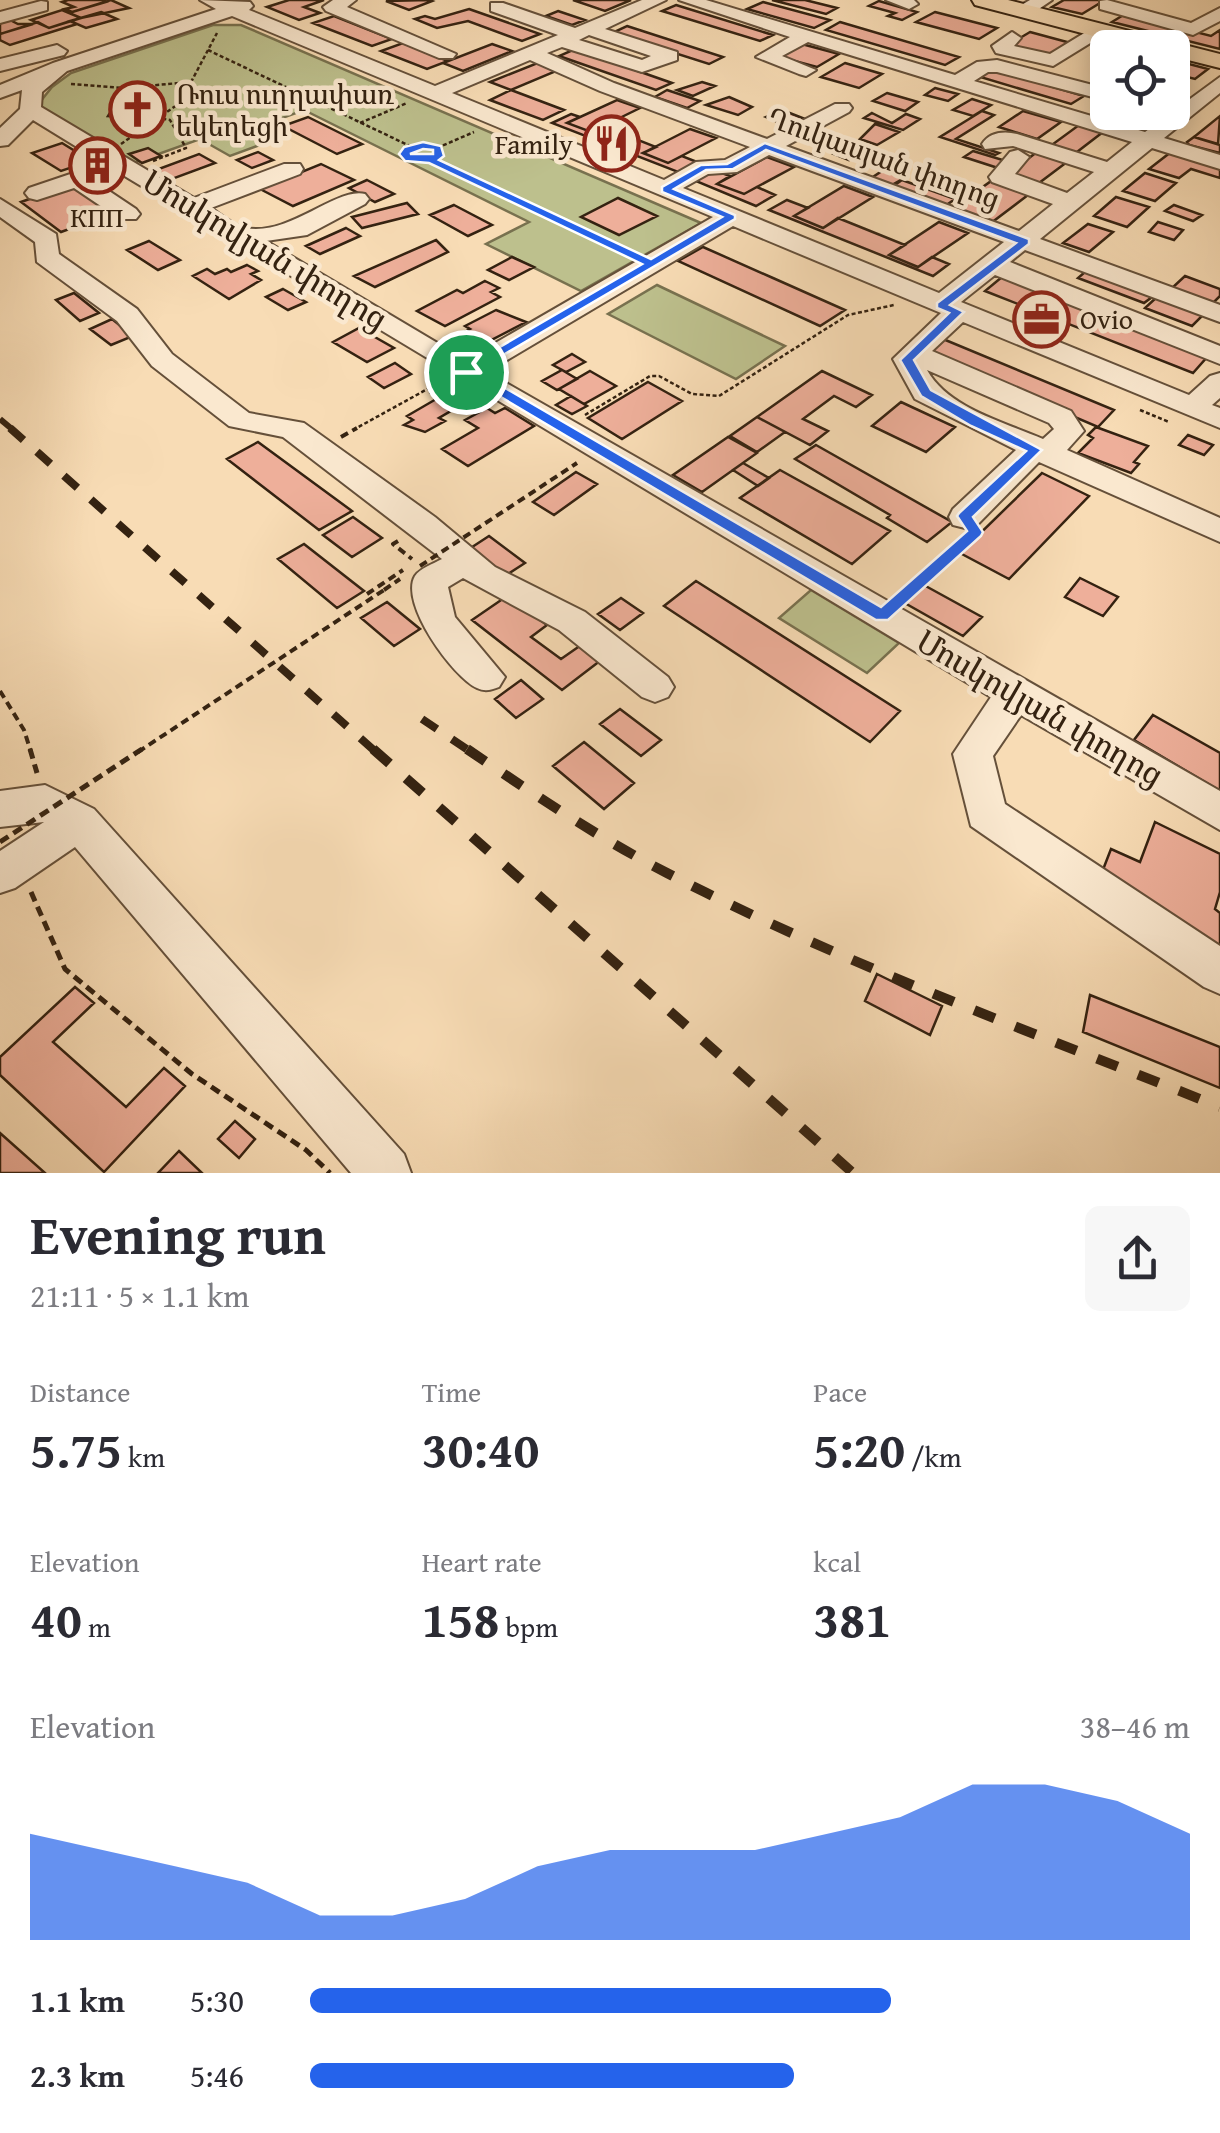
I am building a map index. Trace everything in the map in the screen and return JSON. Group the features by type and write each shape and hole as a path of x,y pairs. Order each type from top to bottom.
{"main road":[{"path":"982,0 1034,5 1075,24 1099,30"},
{"path":"1190,53 1220,61"}],"street":[{"path":"0,64 219,7 263,0"},
{"path":"347,0 332,7 446,54"},
{"path":"688,0 1220,162"},
{"path":"724,11 744,0"},
{"path":"1075,24 1110,2 1193,29 1220,13"},
{"path":"0,18 41,6"},
{"path":"125,46 219,7 1220,419"},
{"path":"497,8 574,34"},
{"path":"428,95 574,34 655,8"},
{"path":"0,140 35,114 29,104 32,90 142,36 130,32 104,36"},
{"path":"0,52 66,33"},
{"path":"806,36 766,57 806,70"},
{"path":"1012,38 1001,46 1003,49 1052,60 1090,36"},
{"name":"Ղուկասյան փողոց","path":"530,53 607,87 1216,313"},
{"path":"958,82 984,66 997,66 1090,89"},
{"path":"0,92 65,76"},
{"path":"1211,94 994,266 950,309 907,360 926,393 976,423 1220,531"},
{"name":"Մոսկովյան փողոց","path":"0,106 35,114 1220,812"},
{"path":"666,190 704,167 729,167 842,108"},
{"path":"993,144 1005,138 1112,172"},
{"path":"1018,157 1000,177 1072,203"},
{"path":"37,193 119,163"},
{"path":"192,207 292,169"},
{"path":"77,179 128,214"},
{"path":"241,236 298,230 357,200"},
{"path":"0,206 47,239 46,258 127,315 162,360 240,420 293,430 423,525 483,576 572,620 654,687"},
{"path":"465,370 731,217"},
{"path":"994,266 1220,356"},
{"path":"1178,338 1216,313"},
{"path":"1192,408 1220,382"},
{"path":"965,516 1040,452"},
{"path":"464,562 430,581 428,602 446,632 486,677"},
{"path":"1015,693 973,754 986,814 1220,972"},
{"path":"0,809 62,812 385,1173"},
{"path":"17,885 62,812"}],"path":[{"path":"119,163 158,118 180,102 208,50 219,7"},
{"path":"208,50 412,147 438,148 488,126"},
{"path":"65,76 124,88 190,82"},
{"path":"360,123 428,95"},
{"path":"119,163 186,148 170,120 158,118"},
{"path":"412,147 405,152 406,157 431,160 651,264"},
{"path":"431,160 439,156 438,148"},
{"path":"563,428 650,376 659,376 692,394 719,396 848,315 894,305"},
{"path":"356,429 465,370"},
{"path":"420,566 598,449"},
{"path":"882,616 976,532 965,516"},
{"path":"367,594 415,562 393,544"},
{"path":"0,842 384,590"},
{"path":"0,690 24,730 62,812"},
{"path":"17,885 65,969 192,1074 306,1150 330,1173"}],"green space":[{"path":"213,25 241,25 701,223 581,291 486,244 529,222 304,110 260,126 281,137 230,156 200,139 125,166 36,107 52,87 71,73"},
{"path":"657,285 785,346 736,379 608,314"},
{"path":"811,590 899,643 867,673 779,618"}],"building":[{"path":"111,0 129,8 81,18 69,13"},
{"path":"289,0 324,0 304,7 320,13 299,20 267,7"},
{"path":"573,0 631,0 605,11"},
{"path":"772,0 805,0 837,8 826,14"},
{"path":"1064,0 1105,0 1082,14 1052,7"},
{"path":"386,1 432,1 409,10"},
{"path":"879,1 917,12 902,20 888,16 895,13 869,6"},
{"path":"62,2 106,2 72,12 65,9 74,7"},
{"path":"763,2 830,20 814,28 747,9"},
{"path":"676,5 773,35 760,41 662,11"},
{"path":"469,9 540,34 522,41 468,21 437,28 415,19 435,19"},
{"path":"62,10 81,18 49,28 31,20"},
{"path":"558,11 585,20 572,25 546,16"},
{"path":"101,12 117,19 86,28 70,21"},
{"path":"935,12 997,28 979,39 916,22"},
{"path":"1125,14 1188,30 1144,30 1112,22"},
{"path":"334,16 392,39 372,46 313,23"},
{"path":"6,18 18,24 33,24 0,34 0,20"},
{"path":"70,21 77,24 10,45 0,40 0,34 38,22 49,28"},
{"path":"840,22 959,57 945,65 826,30"},
{"path":"627,26 723,57 709,64 612,33"},
{"path":"1220,30 1220,49 1190,42 1190,31 1211,36"},
{"path":"1030,32 1071,43 1047,58 1005,47"},
{"path":"403,43 448,61 427,69 381,51"},
{"path":"798,43 839,54 817,67 776,56"},
{"path":"492,44 512,51 463,71 443,63"},
{"path":"575,49 672,83 656,90 559,56"},
{"path":"540,62 561,69 511,90 490,82"},
{"path":"845,63 882,74 859,88 821,77"},
{"path":"1190,64 1208,69 1195,79 1190,78"},
{"path":"991,69 1084,96 1071,104 977,76"},
{"path":"702,82 715,86 693,96 677,90"},
{"path":"935,88 958,94 948,101 925,95"},
{"path":"511,90 564,110 543,120 490,100"},
{"path":"667,90 700,101 687,108 655,97"},
{"path":"887,93 918,102 905,111 873,101"},
{"path":"729,97 752,107 738,115 706,105"},
{"path":"972,99 991,105 973,116 953,110"},
{"path":"617,100 640,108 591,132 567,123"},
{"name":"Ռուս ուղղափառ եկեղեցի","path":"128,101 162,110 151,118 108,116 113,108"},
{"path":"782,110 810,121 794,129 766,117"},
{"path":"982,111 994,115 956,139 999,153 940,137"},
{"path":"1023,111 1061,122 1037,139 999,127"},
{"path":"872,113 892,123 906,114 920,119 903,130 864,118"},
{"path":"571,114 580,117 567,123 591,132 603,126 656,147 643,153 668,163 682,156 697,162 678,172 552,123"},
{"path":"1220,116 1218,144 1194,137"},
{"path":"308,117 362,144 337,154 283,126"},
{"path":"875,124 899,132 877,145 860,139"},
{"path":"1079,125 1103,132 1073,155 1049,147"},
{"path":"690,129 716,138 668,163 643,153"},
{"path":"1194,137 1220,145 1220,153 1189,145 1187,142"},
{"path":"62,143 91,161 61,171 32,153"},
{"path":"854,143 870,148 849,160 834,154"},
{"path":"148,148 161,156 142,163 129,154"},
{"path":"973,151 1006,161 998,168 964,157"},
{"path":"258,152 273,160 252,168 237,160"},
{"path":"1037,152 1067,162 1035,186 1005,176"},
{"path":"1171,152 1220,167 1220,178 1191,169 1179,178 1149,169"},
{"path":"199,154 215,163 172,179 156,170"},
{"path":"767,157 794,167 744,194 717,184"},
{"path":"321,164 354,180 293,206 260,189"},
{"path":"711,169 730,176 717,184 744,194 757,187 775,195 756,206 691,179"},
{"path":"885,169 906,177 890,186 870,179"},
{"path":"1145,173 1176,183 1155,201 1123,191"},
{"path":"994,179 1032,192 991,223 952,209"},
{"path":"367,180 394,194 375,202 349,188"},
{"path":"902,180 955,199 945,206 892,187"},
{"path":"72,184 113,213 61,232 21,202"},
{"path":"844,186 873,197 823,228 794,216"},
{"path":"1116,197 1149,207 1127,227 1094,216"},
{"path":"618,198 657,216 619,235 581,217"},
{"path":"787,200 808,208 794,216 823,228 838,218 905,245 889,255 918,267 932,257 949,264 933,276 769,210"},
{"path":"407,203 418,214 362,228 352,217"},
{"path":"454,205 492,225 468,236 430,215"},
{"path":"1174,205 1202,215 1193,221 1165,211"},
{"path":"939,222 968,233 918,267 889,255"},
{"path":"1158,222 1183,230 1174,240 1149,232"},
{"path":"1088,224 1113,232 1089,252 1063,243"},
{"path":"346,228 360,236 320,254 306,246"},
{"path":"436,240 448,252 375,287 354,276"},
{"path":"149,241 180,260 158,270 127,250"},
{"path":"703,247 845,310 820,326 678,261"},
{"path":"512,257 534,267 509,280 488,270"},
{"path":"247,265 258,271 251,274 261,280 229,299 193,276 207,269 215,274"},
{"path":"1085,272 1152,297 1144,303 1078,278"},
{"path":"1185,276 1220,289 1220,296 1213,303 1172,288"},
{"path":"1002,277 1208,356 1193,373 985,291"},
{"path":"485,281 499,288 491,292 500,297 445,326 417,311 457,290 463,293"},
{"path":"283,289 306,302 288,310 266,297"},
{"path":"74,293 99,313 80,321 56,300"},
{"path":"1158,296 1204,314 1192,326 1145,308"},
{"path":"1027,307 1063,322 1056,328 1019,314"},
{"path":"496,310 526,322 478,347 484,350 467,360 442,344 470,329 465,326"},
{"path":"112,319 133,336 111,345 90,329"},
{"path":"359,328 394,348 367,362 333,342"},
{"path":"943,339 1114,410 1098,427 925,353"},
{"path":"572,354 585,362 566,372 553,365"},
{"path":"395,363 411,374 384,388 368,377"},
{"path":"562,370 577,379 557,390 542,381"},
{"path":"590,371 616,386 584,404 559,389"},
{"path":"822,371 872,395 856,407 834,396 803,419 828,431 810,445 757,417"},
{"path":"450,382 457,386 465,382 485,399 474,405 468,401 439,418 445,421 425,432 404,425 413,420 407,416 438,398 431,393"},
{"path":"648,382 682,401 622,439 588,418"},
{"path":"571,396 587,406 572,414 556,405"},
{"path":"901,402 955,427 926,452 872,426"},
{"path":"487,408 495,413 505,408 534,426 468,466 442,449 478,428 465,420"},
{"path":"757,417 785,432 757,452 730,436"},
{"path":"1096,427 1148,446 1134,462 1139,464 1131,473 1078,453 1093,438 1088,435"},
{"path":"1188,435 1213,445 1204,455 1179,445"},
{"path":"728,437 757,453 702,492 673,475"},
{"path":"258,442 352,511 319,530 227,459"},
{"path":"816,445 952,522 927,542 887,518 890,515 795,459"},
{"path":"743,463 769,478 758,486 733,470"},
{"path":"780,470 890,531 852,564 740,498"},
{"path":"576,472 597,484 554,515 533,502"},
{"path":"1042,473 1089,496 1009,579 960,553"},
{"path":"353,517 382,538 352,557 323,535"},
{"path":"489,536 525,563 502,578 466,551"},
{"path":"304,544 364,591 337,608 278,559"},
{"path":"1080,578 1118,597 1103,616 1065,597"},
{"path":"696,581 900,711 870,742 664,606"},
{"path":"922,584 982,617 963,636 903,602"},
{"path":"507,596 547,625 531,637 561,659 584,643 605,657 562,690 472,620"},
{"path":"621,598 643,613 620,630 598,614"},
{"path":"387,602 420,629 394,646 361,618"},
{"path":"521,680 543,699 516,718 495,699"},
{"path":"620,709 661,740 641,756 600,724"},
{"path":"1153,715 1220,753 1220,791 1134,740"},
{"path":"584,742 634,783 604,809 553,766"},
{"path":"1155,822 1220,854 1220,892 1215,909 1220,913 1220,952 1099,880 1111,849 1140,862"},
{"path":"877,974 942,1006 930,1035 865,1001"},
{"path":"75,987 94,1003 53,1042 126,1107 164,1068 185,1086 104,1172 0,1075 0,1057"},
{"path":"1090,995 1220,1047 1220,1088 1083,1032"},
{"path":"235,1121 255,1139 239,1158 218,1139"},
{"path":"0,1133 45,1173 0,1173"},
{"path":"179,1151 202,1173 158,1173"}],"railway":[{"path":"0,419 13,430"},
{"path":"10,428 376,752"},
{"path":"422,719 471,752"},
{"path":"373,749 853,1173"},
{"path":"467,749 615,845 734,906 941,997 1220,1107"}],"place":[{"name":"Ռուս ուղղափառ եկեղեցի","path":"137,110"},
{"name":"Family","path":"612,144"},
{"name":"КПП","path":"97,166"},
{"name":"Ovio","path":"1041,319"}],"route":[{"path":"466,372 651,264 541,212 431,160 439,156 438,148 408,149 404,154 409,159 431,160 651,264 731,217 666,190 704,167 729,167 765,146 1025,242 941,306 958,312 917,346 907,360 926,393 976,423 1035,450 965,516 976,532 882,616 466,372"}]}
